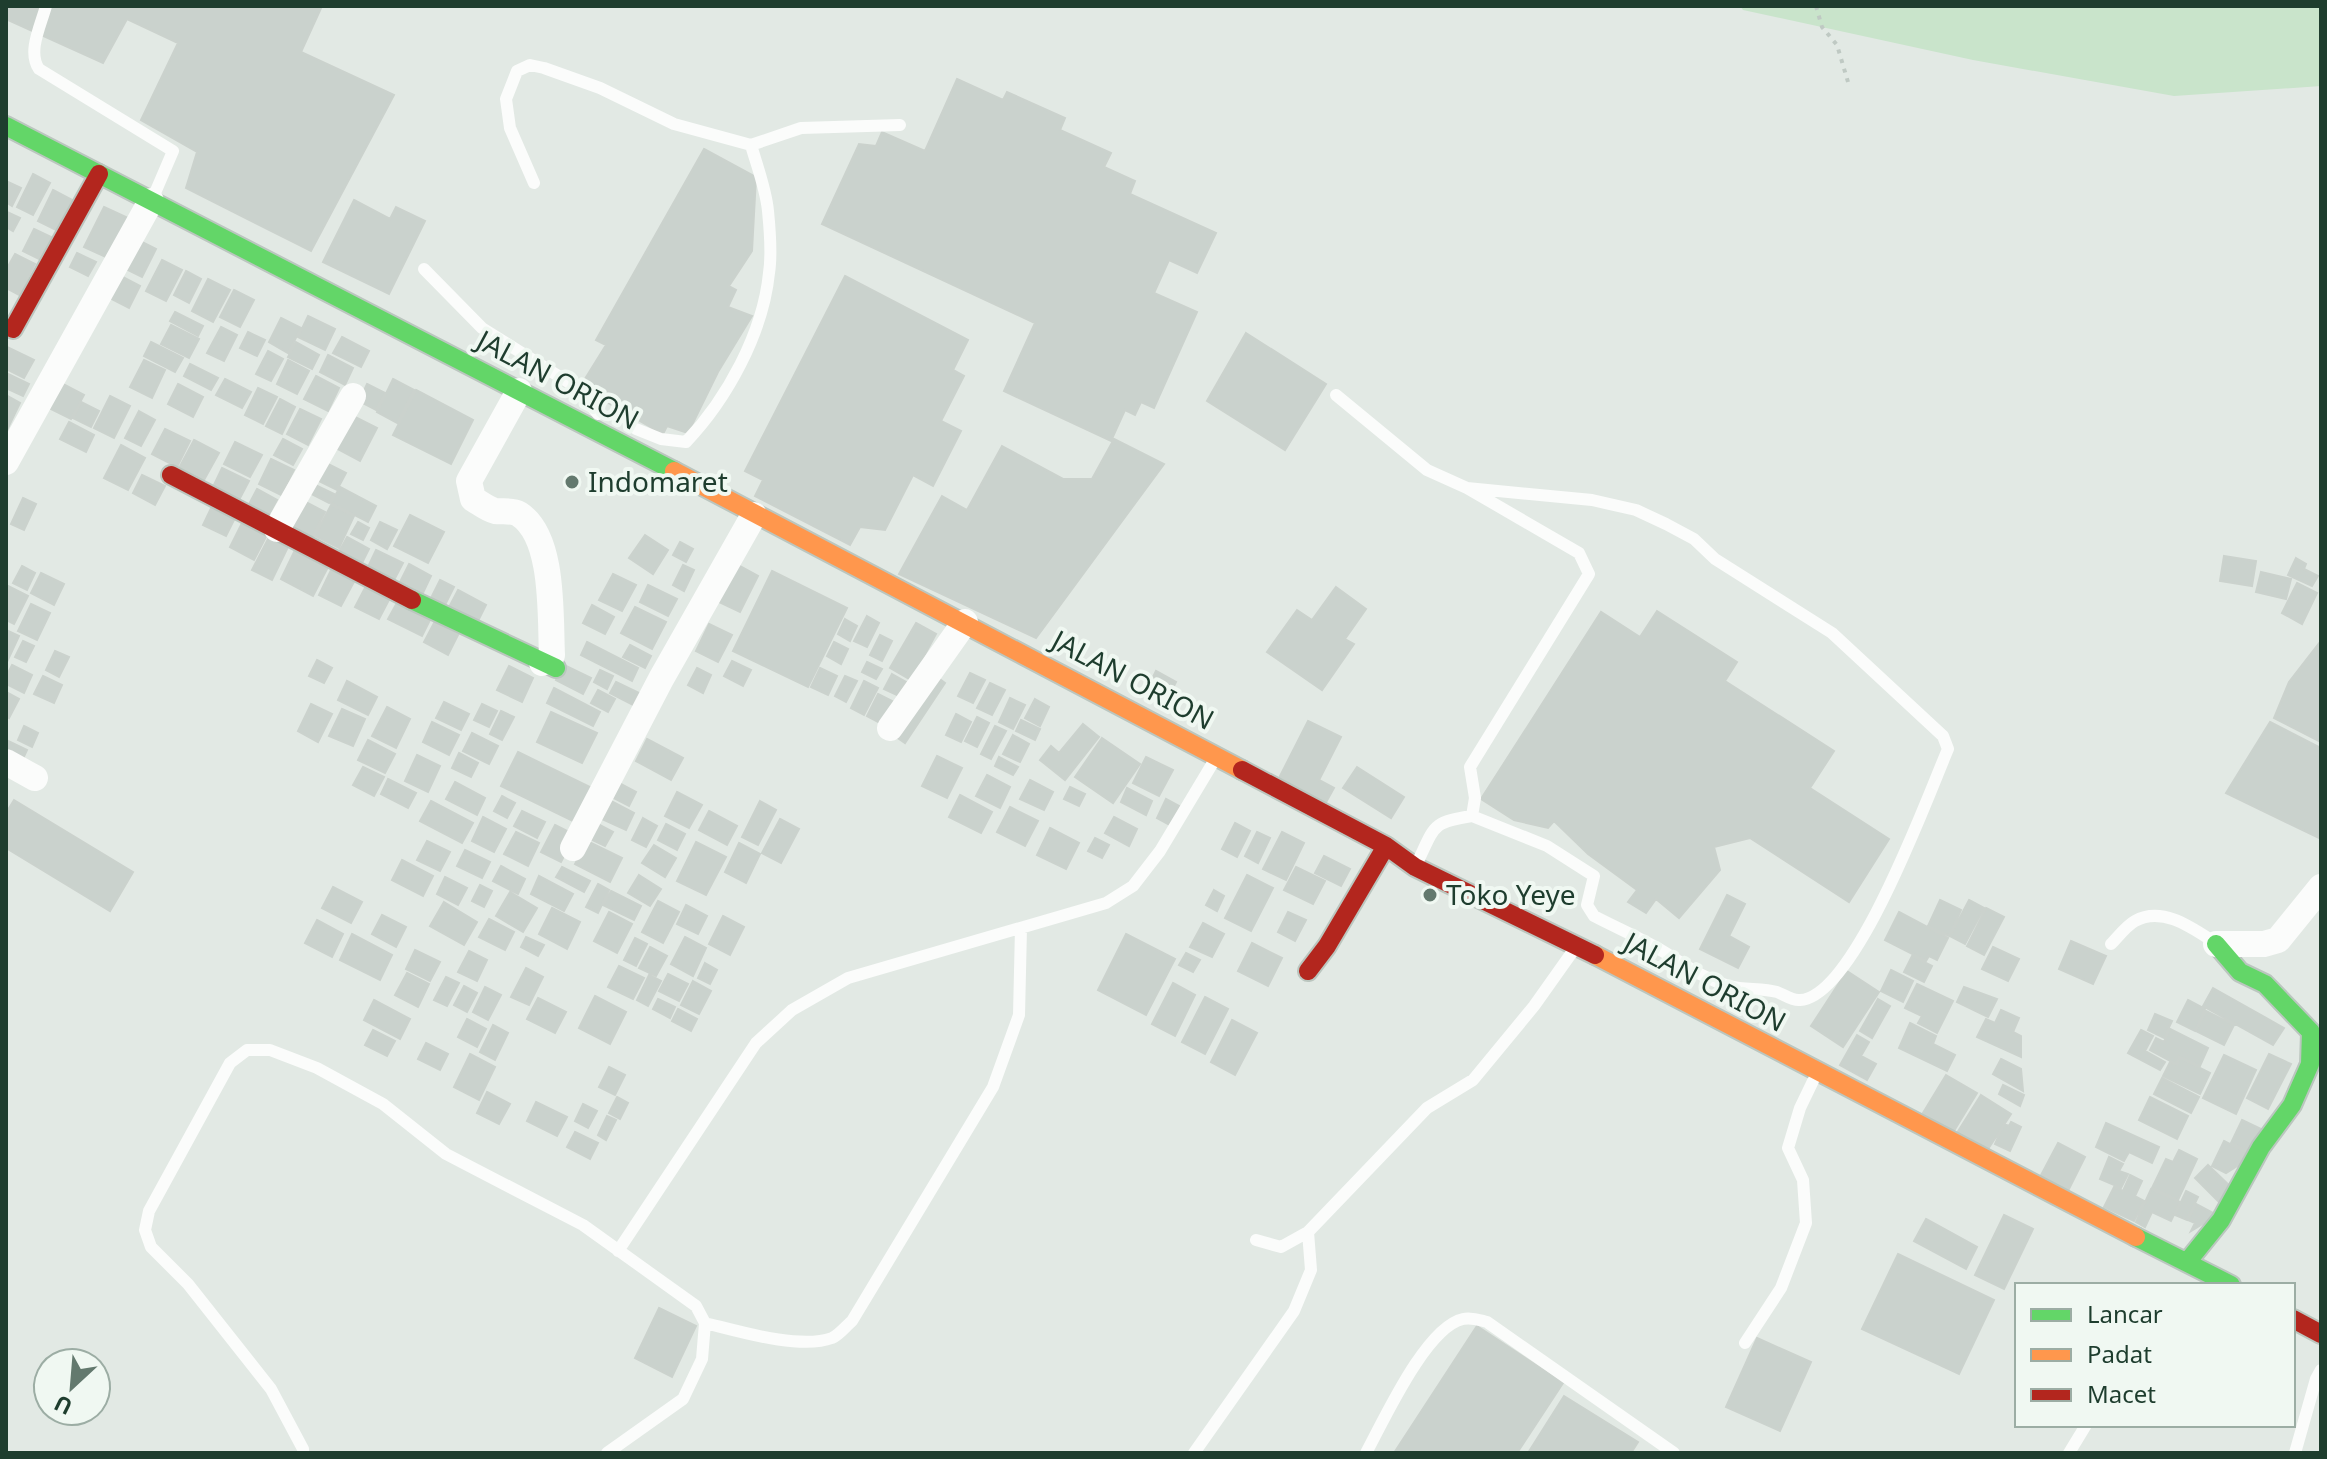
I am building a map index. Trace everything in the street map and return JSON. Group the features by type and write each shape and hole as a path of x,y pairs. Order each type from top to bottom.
{"main road":[{"name":"JALAN ORION","path":"6,126 965,622 1386,846 1415,867 1577,946 2184,1267 2226,1283"},
{"path":"13,329 99,174"},
{"path":"171,475 401,595 549,666"},
{"path":"1308,971 1327,946 1386,846"},
{"path":"2184,1267 2221,1220 2261,1147 2292,1105 2310,1064 2311,1032 2265,984 2240,972 2216,944"},
{"path":"2295,1320 2321,1334"}],"street":[{"path":"6,462 151,201"},
{"path":"519,391 469,481 473,499 491,510 516,512 532,525 540,540 549,586 552,655 549,666"},
{"path":"277,529 353,396"},
{"path":"573,848 661,679 754,515"},
{"path":"890,728 965,622"},
{"path":"6,762 35,778"},
{"path":"2216,944 2264,944 2278,940 2321,887"}],"lane":[{"path":"46,6 34,54 34,62 39,69 173,151 151,201"},
{"path":"534,183 510,128 506,99 517,71 530,65 600,88 674,124 751,145 801,128 900,125"},
{"path":"582,426 589,417 610,419 661,439 686,442 701,426 737,370 762,311 770,271 768,208 751,145"},
{"path":"424,269 482,328 576,387 610,419"},
{"path":"1336,395 1427,470 1467,488 1579,553 1589,574 1470,767 1475,798 1472,816"},
{"path":"1415,867 1433,828 1447,820 1472,816 1547,846 1594,876 1587,905 1594,916 1660,950 1691,971 1731,987 1778,993 1796,1001 1814,998 1837,977 1867,932 1948,749 1943,736 1832,633 1715,559 1694,539 1636,510 1592,500 1467,488"},
{"path":"618,1251 756,1043 792,1010 848,978 1106,903 1133,886 1160,851 1217,756"},
{"path":"2111,944 2135,921 2164,916 2196,930 2216,944"},
{"path":"705,1323 742,1333 807,1342 834,1337 852,1321 993,1087 1019,1015 1021,928"},
{"path":"1256,1240 1281,1247 1308,1232 1427,1108 1473,1080 1534,1006 1577,946"},
{"path":"303,1453 271,1389 188,1284 151,1247 145,1230 149,1211 230,1063 247,1050 270,1050 282,1054 317,1068 383,1104 446,1154 583,1225 696,1306 705,1323 702,1359 683,1399 607,1453"},
{"path":"1745,1343 1781,1288 1806,1223 1803,1180 1788,1148 1800,1108 1817,1073"},
{"path":"1194,1453 1294,1311 1311,1270 1308,1232"},
{"path":"1366,1453 1424,1349 1451,1325 1461,1319 1475,1318 1487,1322 1674,1453"},
{"path":"2295,1453 2321,1370"},
{"path":"2069,1453 2085,1427"}],"path":[{"path":"1816,6 1822,27 1837,45 1848,82"}],"green space":[{"path":"1740,6 2321,6 2321,86 2174,96 1973,60 1743,10"}],"building":[{"path":"6,6 322,6 301,52 394,95 311,251 186,188 197,152 141,120 178,43 127,19 103,63 6,19"},
{"path":"957,79 1003,100 1007,92 1065,118 1060,130 1111,153 1104,167 1135,181 1130,194 1216,233 1197,273 1169,260 1154,293 1197,312 1154,408 1141,402 1135,415 1125,410 1111,441 1004,391 1035,323 822,224 859,144 876,146 882,132 925,151"},
{"path":"704,149 756,177 752,251 729,286 736,290 728,307 752,316 718,372 688,433 667,426 663,434 580,387 606,345 596,340"},
{"path":"33,174 50,183 33,215 17,207"},
{"path":"8,182 21,188 12,206 6,202"},
{"path":"53,190 74,201 58,231 38,221"},
{"path":"354,200 390,219 396,207 425,221 389,294 323,262"},
{"path":"104,207 128,218 108,258 84,247"},
{"path":"7,212 20,218 13,231 6,227"},
{"path":"34,229 51,237 39,259 23,251"},
{"path":"136,239 156,249 142,277 122,267"},
{"path":"77,253 96,262 88,276 70,267"},
{"path":"15,254 35,264 19,295 6,288 6,270"},
{"path":"162,260 182,270 166,301 146,291"},
{"path":"186,271 201,279 189,303 174,295"},
{"path":"115,273 140,286 129,308 104,295"},
{"path":"845,276 968,340 953,370 964,376 941,421 961,431 933,486 913,475 885,530 860,527 850,545 755,496 763,480 745,471"},
{"path":"208,279 230,290 213,322 192,311"},
{"path":"234,290 254,300 240,327 220,317"},
{"path":"175,312 203,326 198,336 170,321"},
{"path":"308,316 335,329 325,350 298,337"},
{"path":"281,318 301,328 288,353 269,342"},
{"path":"171,325 199,339 189,358 161,344"},
{"path":"221,327 237,335 224,361 207,353"},
{"path":"248,332 265,340 257,356 240,348"},
{"path":"1246,333 1326,384 1285,450 1207,401"},
{"path":"342,337 369,351 361,367 333,353"},
{"path":"151,342 183,358 175,372 144,356"},
{"path":"296,342 319,355 312,369 288,357"},
{"path":"7,347 34,360 24,378 6,369"},
{"path":"268,351 283,359 271,381 256,374"},
{"path":"328,355 353,368 345,385 320,372"},
{"path":"144,360 165,370 152,398 130,387"},
{"path":"288,360 309,371 297,394 277,384"},
{"path":"190,364 218,378 211,390 184,376"},
{"path":"6,373 29,384 23,396 6,388"},
{"path":"316,376 339,388 328,411 304,399"},
{"path":"225,379 251,392 242,408 216,395"},
{"path":"393,379 414,390 397,423 377,412"},
{"path":"61,383 84,395 71,419 49,408"},
{"path":"178,384 203,397 193,417 168,404"},
{"path":"367,384 385,393 376,410 359,401"},
{"path":"258,388 277,397 263,424 245,415"},
{"path":"416,390 473,420 451,464 393,435"},
{"path":"6,395 20,403 6,432"},
{"path":"110,396 130,406 114,438 94,428"},
{"path":"280,399 295,407 282,434 266,426"},
{"path":"81,402 99,411 91,427 73,418"},
{"path":"300,409 321,419 308,445 287,434"},
{"path":"139,411 155,420 141,446 125,438"},
{"path":"353,416 377,428 360,461 336,448"},
{"path":"69,422 94,435 86,452 60,439"},
{"path":"165,429 190,441 177,467 152,454"},
{"path":"283,439 302,449 293,465 274,455"},
{"path":"1114,439 1164,464 1036,638 899,574 942,496 967,510 1002,446 1063,479 1092,479"},
{"path":"194,440 219,453 204,480 179,468"},
{"path":"235,442 262,455 250,477 224,464"},
{"path":"121,445 145,458 128,490 104,478"},
{"path":"271,459 294,470 281,495 259,484"},
{"path":"324,462 346,473 337,490 315,479"},
{"path":"222,468 249,481 238,502 212,489"},
{"path":"142,475 165,486 155,505 133,493"},
{"path":"307,481 334,494 329,503 302,489"},
{"path":"340,487 376,506 368,522 331,503"},
{"path":"257,489 277,500 266,520 246,510"},
{"path":"296,497 325,512 309,544 280,529"},
{"path":"23,498 36,504 24,530 11,524"},
{"path":"214,502 237,514 226,536 203,525"},
{"path":"331,505 354,516 339,548 315,536"},
{"path":"410,515 444,532 428,563 394,546"},
{"path":"243,521 268,533 254,560 230,547"},
{"path":"358,522 369,528 363,540 351,534"},
{"path":"380,522 397,530 387,549 371,540"},
{"path":"645,535 668,550 653,574 629,558"},
{"path":"269,537 288,547 272,580 252,570"},
{"path":"347,537 369,549 361,565 338,554"},
{"path":"680,542 693,549 686,562 673,555"},
{"path":"376,550 403,563 392,584 366,571"},
{"path":"294,552 327,569 313,596 281,579"},
{"path":"2224,556 2256,561 2252,586 2220,581"},
{"path":"2296,558 2306,564 2304,569 2318,576 2312,586 2288,575"},
{"path":"409,564 431,576 421,597 398,586"},
{"path":"736,564 758,576 740,612 717,601"},
{"path":"683,565 694,570 684,591 673,585"},
{"path":"22,566 35,573 27,590 13,583"},
{"path":"332,568 355,580 341,606 319,595"},
{"path":"772,571 847,608 808,687 733,651"},
{"path":"2261,572 2291,579 2286,599 2256,592"},
{"path":"41,573 64,584 54,605 31,593"},
{"path":"613,574 636,585 622,611 599,600"},
{"path":"440,580 454,587 445,605 431,598"},
{"path":"2297,583 2317,593 2302,624 2282,613"},
{"path":"367,584 391,596 379,619 355,607"},
{"path":"648,585 677,599 668,616 640,602"},
{"path":"8,586 28,596 14,624 6,620"},
{"path":"1336,587 1366,609 1345,639 1354,644 1322,690 1267,652 1297,610 1312,620"},
{"path":"458,590 486,605 476,625 447,611"},
{"path":"399,599 432,616 422,636 388,619"},
{"path":"31,604 50,613 37,640 18,631"},
{"path":"592,605 614,617 605,634 583,623"},
{"path":"635,607 666,622 652,649 621,633"},
{"path":"1657,611 1737,662 1725,681 1834,751 1810,788 1889,839 1849,902 1750,838 1714,847 1720,870 1679,918 1656,899 1646,913 1628,902 1637,890 1588,854 1554,821 1548,828 1514,820 1481,799 1601,612 1640,637"},
{"path":"867,616 879,623 867,647 854,641"},
{"path":"845,619 857,626 850,641 838,634"},
{"path":"434,623 458,635 448,655 424,642"},
{"path":"916,623 936,634 923,658 929,662 916,683 890,668"},
{"path":"709,624 732,635 718,662 696,651"},
{"path":"6,630 19,636 6,664"},
{"path":"880,635 892,641 882,661 870,655"},
{"path":"23,641 34,646 26,662 15,657"},
{"path":"587,642 638,668 632,681 581,655"},
{"path":"834,642 848,649 841,664 827,656"},
{"path":"2320,642 2321,742 2274,718 2289,682"},
{"path":"630,645 651,656 645,668 623,657"},
{"path":"55,651 69,657 59,677 46,670"},
{"path":"317,660 332,668 324,683 309,676"},
{"path":"732,661 751,670 743,686 724,676"},
{"path":"867,662 882,669 876,679 862,672"},
{"path":"12,665 32,675 24,693 6,684"},
{"path":"564,665 591,678 583,694 556,680"},
{"path":"509,666 533,678 522,702 497,690"},
{"path":"697,668 711,675 703,693 688,685"},
{"path":"820,668 837,676 828,695 811,687"},
{"path":"600,670 613,676 607,689 594,682"},
{"path":"1156,671 1176,682 1168,698 1148,687"},
{"path":"970,673 985,680 973,703 958,696"},
{"path":"892,674 906,682 899,696 884,689"},
{"path":"933,674 945,683 905,743 892,734"},
{"path":"43,676 62,685 54,703 34,694"},
{"path":"845,676 857,681 846,702 835,696"},
{"path":"347,681 377,697 368,715 338,700"},
{"path":"864,681 878,688 864,715 851,708"},
{"path":"616,682 639,693 633,705 610,693"},
{"path":"990,683 1005,690 992,715 977,708"},
{"path":"554,688 600,712 593,726 547,703"},
{"path":"598,690 615,699 608,712 591,703"},
{"path":"6,692 19,699 9,718 6,716"},
{"path":"878,694 894,702 884,725 867,716"},
{"path":"1010,698 1025,705 1013,729 999,722"},
{"path":"1035,699 1049,707 1040,726 1025,718"},
{"path":"444,702 469,714 461,730 436,718"},
{"path":"311,704 332,714 318,742 298,731"},
{"path":"482,704 497,711 489,727 474,720"},
{"path":"387,707 410,719 396,748 372,736"},
{"path":"342,709 365,719 353,746 329,736"},
{"path":"501,711 514,717 502,740 490,734"},
{"path":"551,712 597,733 582,763 537,742"},
{"path":"956,714 971,722 961,742 946,735"},
{"path":"977,717 989,723 977,747 965,741"},
{"path":"1021,720 1040,729 1035,740 1016,731"},
{"path":"1308,721 1341,737 1319,780 1334,788 1324,806 1277,782"},
{"path":"432,722 459,735 449,755 423,742"},
{"path":"2270,722 2321,748 2321,839 2226,793"},
{"path":"1083,724 1099,737 1065,780 1040,760 1051,746 1059,753"},
{"path":"24,726 38,733 32,747 18,740"},
{"path":"995,726 1006,731 991,759 981,754"},
{"path":"472,733 498,746 489,764 463,751"},
{"path":"1013,735 1029,744 1020,762 1003,754"},
{"path":"1102,738 1140,764 1113,803 1075,777"},
{"path":"647,739 683,758 671,780 636,761"},
{"path":"6,740 27,750 21,763 6,756"},
{"path":"368,740 395,754 385,773 358,760"},
{"path":"518,752 596,790 579,824 501,786"},
{"path":"459,753 478,763 471,777 452,768"},
{"path":"417,755 440,766 428,792 405,781"},
{"path":"937,756 962,768 947,798 922,786"},
{"path":"999,757 1018,767 1013,775 995,766"},
{"path":"1146,757 1173,770 1159,796 1133,783"},
{"path":"363,767 384,777 374,796 353,785"},
{"path":"1357,767 1404,797 1391,818 1343,788"},
{"path":"987,775 1010,787 1000,808 976,796"},
{"path":"388,779 416,793 408,808 381,794"},
{"path":"1030,780 1053,792 1044,810 1020,799"},
{"path":"455,782 485,798 477,815 446,799"},
{"path":"617,782 636,792 629,806 610,796"},
{"path":"1070,787 1085,794 1079,806 1064,799"},
{"path":"1127,788 1152,801 1146,815 1121,802"},
{"path":"677,792 702,805 689,828 665,816"},
{"path":"960,795 992,812 981,833 949,817"},
{"path":"502,796 515,803 507,818 494,811"},
{"path":"1166,799 1179,806 1170,825 1157,818"},
{"path":"14,800 133,872 110,911 6,848 6,813"},
{"path":"431,801 473,823 462,843 420,821"},
{"path":"611,801 634,813 626,830 602,819"},
{"path":"760,801 776,810 758,845 742,837"},
{"path":"1010,807 1038,821 1025,846 997,832"},
{"path":"522,811 545,822 537,838 514,826"},
{"path":"709,811 737,826 727,845 699,830"},
{"path":"483,817 506,829 494,852 472,841"},
{"path":"1114,817 1137,829 1129,846 1105,833"},
{"path":"643,818 657,826 646,847 632,840"},
{"path":"780,819 799,829 781,863 762,853"},
{"path":"592,821 613,832 605,846 584,836"},
{"path":"1235,823 1250,831 1237,857 1222,849"},
{"path":"666,824 685,834 677,850 658,840"},
{"path":"555,825 575,835 561,862 541,852"},
{"path":"1050,828 1079,843 1066,869 1037,855"},
{"path":"516,832 539,843 528,866 504,854"},
{"path":"1257,832 1270,838 1258,863 1245,856"},
{"path":"1282,832 1304,843 1286,880 1263,869"},
{"path":"1095,838 1109,845 1102,858 1088,851"},
{"path":"427,841 450,852 440,871 417,860"},
{"path":"587,841 622,858 610,882 575,864"},
{"path":"696,842 726,857 706,895 677,881"},
{"path":"739,843 760,854 746,883 725,872"},
{"path":"654,845 676,858 665,877 642,863"},
{"path":"465,850 490,862 482,878 457,866"},
{"path":"1324,856 1350,869 1341,886 1315,873"},
{"path":"402,860 433,876 423,896 392,880"},
{"path":"501,866 525,879 518,894 493,881"},
{"path":"562,867 590,881 584,892 556,877"},
{"path":"1296,867 1325,881 1313,904 1284,890"},
{"path":"639,875 661,889 650,906 628,893"},
{"path":"1247,875 1273,888 1251,931 1225,918"},
{"path":"539,876 573,894 564,911 531,894"},
{"path":"445,877 467,888 458,905 437,894"},
{"path":"598,884 609,890 598,913 586,907"},
{"path":"480,885 492,891 484,907 472,901"},
{"path":"333,887 362,902 351,923 322,908"},
{"path":"1214,890 1224,896 1217,911 1206,905"},
{"path":"611,891 641,906 634,920 603,905"},
{"path":"510,892 537,908 523,932 496,916"},
{"path":"1727,895 1745,904 1729,936 1749,947 1738,968 1700,949"},
{"path":"1940,900 1961,910 1949,936 1928,926"},
{"path":"1969,900 1984,908 1965,944 1950,936"},
{"path":"658,901 679,912 663,943 642,932"},
{"path":"444,902 477,922 464,945 430,926"},
{"path":"686,905 707,916 698,934 677,924"},
{"path":"552,908 580,922 567,949 539,934"},
{"path":"1986,908 2004,917 1984,955 1967,946"},
{"path":"609,912 632,924 617,953 594,941"},
{"path":"1288,912 1306,920 1295,941 1278,932"},
{"path":"1899,912 1948,938 1937,960 1929,956 1926,961 1885,940"},
{"path":"382,915 406,927 396,947 372,934"},
{"path":"723,916 744,927 730,955 709,944"},
{"path":"489,919 514,932 505,950 479,937"},
{"path":"317,920 343,934 332,957 305,943"},
{"path":"1203,923 1224,934 1212,957 1190,947"},
{"path":"352,934 392,955 380,980 340,960"},
{"path":"1126,934 1175,959 1146,1015 1098,990"},
{"path":"526,937 544,945 538,956 521,947"},
{"path":"685,937 706,948 693,976 671,964"},
{"path":"635,938 647,944 636,966 624,960"},
{"path":"2071,941 2106,956 2093,984 2059,969"},
{"path":"1252,943 1282,958 1268,986 1238,971"},
{"path":"650,947 667,956 656,976 639,968"},
{"path":"1993,947 2019,959 2008,981 1982,969"},
{"path":"415,950 440,962 430,981 406,969"},
{"path":"469,951 487,960 477,981 458,972"},
{"path":"1186,953 1200,960 1193,972 1179,965"},
{"path":"1912,956 1932,966 1924,982 1904,972"},
{"path":"705,963 717,970 710,984 698,978"},
{"path":"619,966 644,978 633,999 608,987"},
{"path":"526,968 543,977 529,1005 511,997"},
{"path":"1891,970 1913,981 1903,1002 1881,991"},
{"path":"1847,971 1879,992 1843,1047 1811,1026"},
{"path":"407,973 429,984 418,1007 395,995"},
{"path":"668,974 688,984 679,1001 659,991"},
{"path":"649,975 661,981 648,1006 637,1000"},
{"path":"446,977 459,983 447,1006 434,1000"},
{"path":"693,981 711,991 699,1014 681,1005"},
{"path":"1173,983 1195,995 1175,1036 1152,1024"},
{"path":"1917,984 1953,1001 1937,1033 1918,1023 1922,1016 1905,1008"},
{"path":"464,986 477,993 467,1012 454,1005"},
{"path":"485,987 501,995 488,1020 473,1012"},
{"path":"1964,987 1997,999 1988,1017 1957,1002"},
{"path":"2213,988 2284,1028 2273,1045 2203,1006"},
{"path":"595,996 626,1012 610,1044 579,1028"},
{"path":"1205,997 1228,1009 1205,1054 1182,1042"},
{"path":"538,998 566,1012 555,1033 527,1019"},
{"path":"658,999 675,1007 670,1018 653,1009"},
{"path":"1878,999 1890,1006 1872,1038 1860,1031"},
{"path":"374,1000 410,1019 400,1039 364,1020"},
{"path":"2188,1000 2205,1009 2195,1031 2177,1022"},
{"path":"678,1009 697,1019 691,1031 672,1021"},
{"path":"2001,1010 2019,1018 2013,1032 2021,1036 2021,1057 1977,1037 1986,1019 1995,1023"},
{"path":"2206,1011 2234,1025 2224,1045 2196,1031"},
{"path":"2155,1014 2172,1021 2164,1038 2148,1030"},
{"path":"467,1019 486,1029 477,1047 458,1037"},
{"path":"1232,1020 1257,1033 1235,1075 1211,1062"},
{"path":"1910,1023 1936,1036 1933,1044 1955,1055 1947,1071 1899,1048"},
{"path":"493,1025 508,1033 495,1060 480,1052"},
{"path":"2170,1029 2208,1048 2200,1066 2179,1056 2176,1064 2150,1050 2156,1038 2164,1042"},
{"path":"373,1030 395,1041 387,1056 365,1045"},
{"path":"2141,1030 2153,1036 2145,1051 2165,1062 2160,1070 2128,1053"},
{"path":"1857,1035 1869,1042 1861,1056 1876,1064 1867,1080 1840,1065"},
{"path":"426,1043 448,1054 440,1070 418,1059"},
{"path":"470,1054 495,1067 479,1100 454,1087"},
{"path":"2269,1054 2291,1064 2268,1109 2247,1098"},
{"path":"2224,1055 2256,1070 2236,1114 2203,1098"},
{"path":"2180,1058 2210,1073 2200,1094 2163,1076 2170,1062 2177,1065"},
{"path":"2001,1059 2021,1069 2023,1091 1993,1074"},
{"path":"609,1067 625,1075 615,1095 599,1087"},
{"path":"1946,1075 1977,1093 1954,1131 1923,1113"},
{"path":"2162,1078 2199,1097 2191,1113 2154,1094"},
{"path":"2003,1085 2024,1095 2020,1106 1999,1094"},
{"path":"487,1092 510,1104 499,1124 477,1113"},
{"path":"1981,1095 2011,1114 1986,1152 1957,1133"},
{"path":"617,1097 628,1103 620,1119 609,1113"},
{"path":"2150,1097 2188,1116 2177,1139 2139,1120"},
{"path":"536,1102 567,1117 557,1136 527,1121"},
{"path":"583,1104 597,1111 588,1128 575,1121"},
{"path":"607,1116 616,1120 606,1140 598,1135"},
{"path":"2242,1120 2261,1129 2250,1152 2231,1143"},
{"path":"2011,1122 2021,1127 2010,1151 1995,1144 2004,1124 2009,1126"},
{"path":"2106,1123 2159,1147 2152,1163 2129,1152 2124,1161 2096,1147"},
{"path":"575,1132 598,1143 590,1159 567,1147"},
{"path":"2224,1141 2253,1156 2226,1173 2212,1166"},
{"path":"2058,1143 2085,1157 2068,1191 2040,1177"},
{"path":"2179,1150 2197,1159 2178,1200 2152,1188 2166,1159 2173,1162"},
{"path":"2109,1157 2123,1164 2119,1171 2128,1174 2121,1188 2100,1179"},
{"path":"2208,1165 2232,1188 2219,1202 2195,1178"},
{"path":"2130,1175 2142,1181 2135,1196 2144,1201 2134,1221 2104,1207 2114,1187 2123,1191"},
{"path":"2151,1189 2180,1202 2171,1221 2152,1212 2145,1227 2136,1222"},
{"path":"2186,1191 2198,1197 2187,1220 2175,1215"},
{"path":"2196,1204 2217,1215 2191,1231 2195,1223 2188,1220"},
{"path":"2004,1215 2033,1229 2004,1289 1975,1275"},
{"path":"1926,1219 1977,1247 1966,1269 1914,1241"},
{"path":"1898,1254 1994,1300 1959,1374 1862,1329"},
{"path":"659,1308 696,1326 672,1377 635,1358"},
{"path":"1477,1326 1563,1383 1517,1453 1394,1453"},
{"path":"1757,1338 1811,1362 1780,1431 1726,1407"},
{"path":"1564,1396 1638,1442 1631,1453 1528,1453"}],"traffic: fast":[{"path":"6,126 674,471"},
{"path":"412,600 556,668"},
{"path":"2188,1261 2221,1220 2261,1147 2292,1105 2310,1064 2311,1032 2265,984 2240,972 2216,944"},
{"path":"2136,1237 2227,1283"}],"traffic: slow":[{"path":"674,471 1242,770"},
{"path":"1595,955 2136,1237"}],"traffic: jam":[{"path":"13,329 99,174"},
{"path":"171,475 412,600"},
{"path":"1242,770 1386,846 1415,867 1595,955"},
{"path":"1308,971 1327,946 1386,846"},
{"path":"2295,1320 2321,1334"}],"place":[{"name":"Indomaret","path":"572,482"},
{"name":"Toko Yeye","path":"1430,895"}]}
